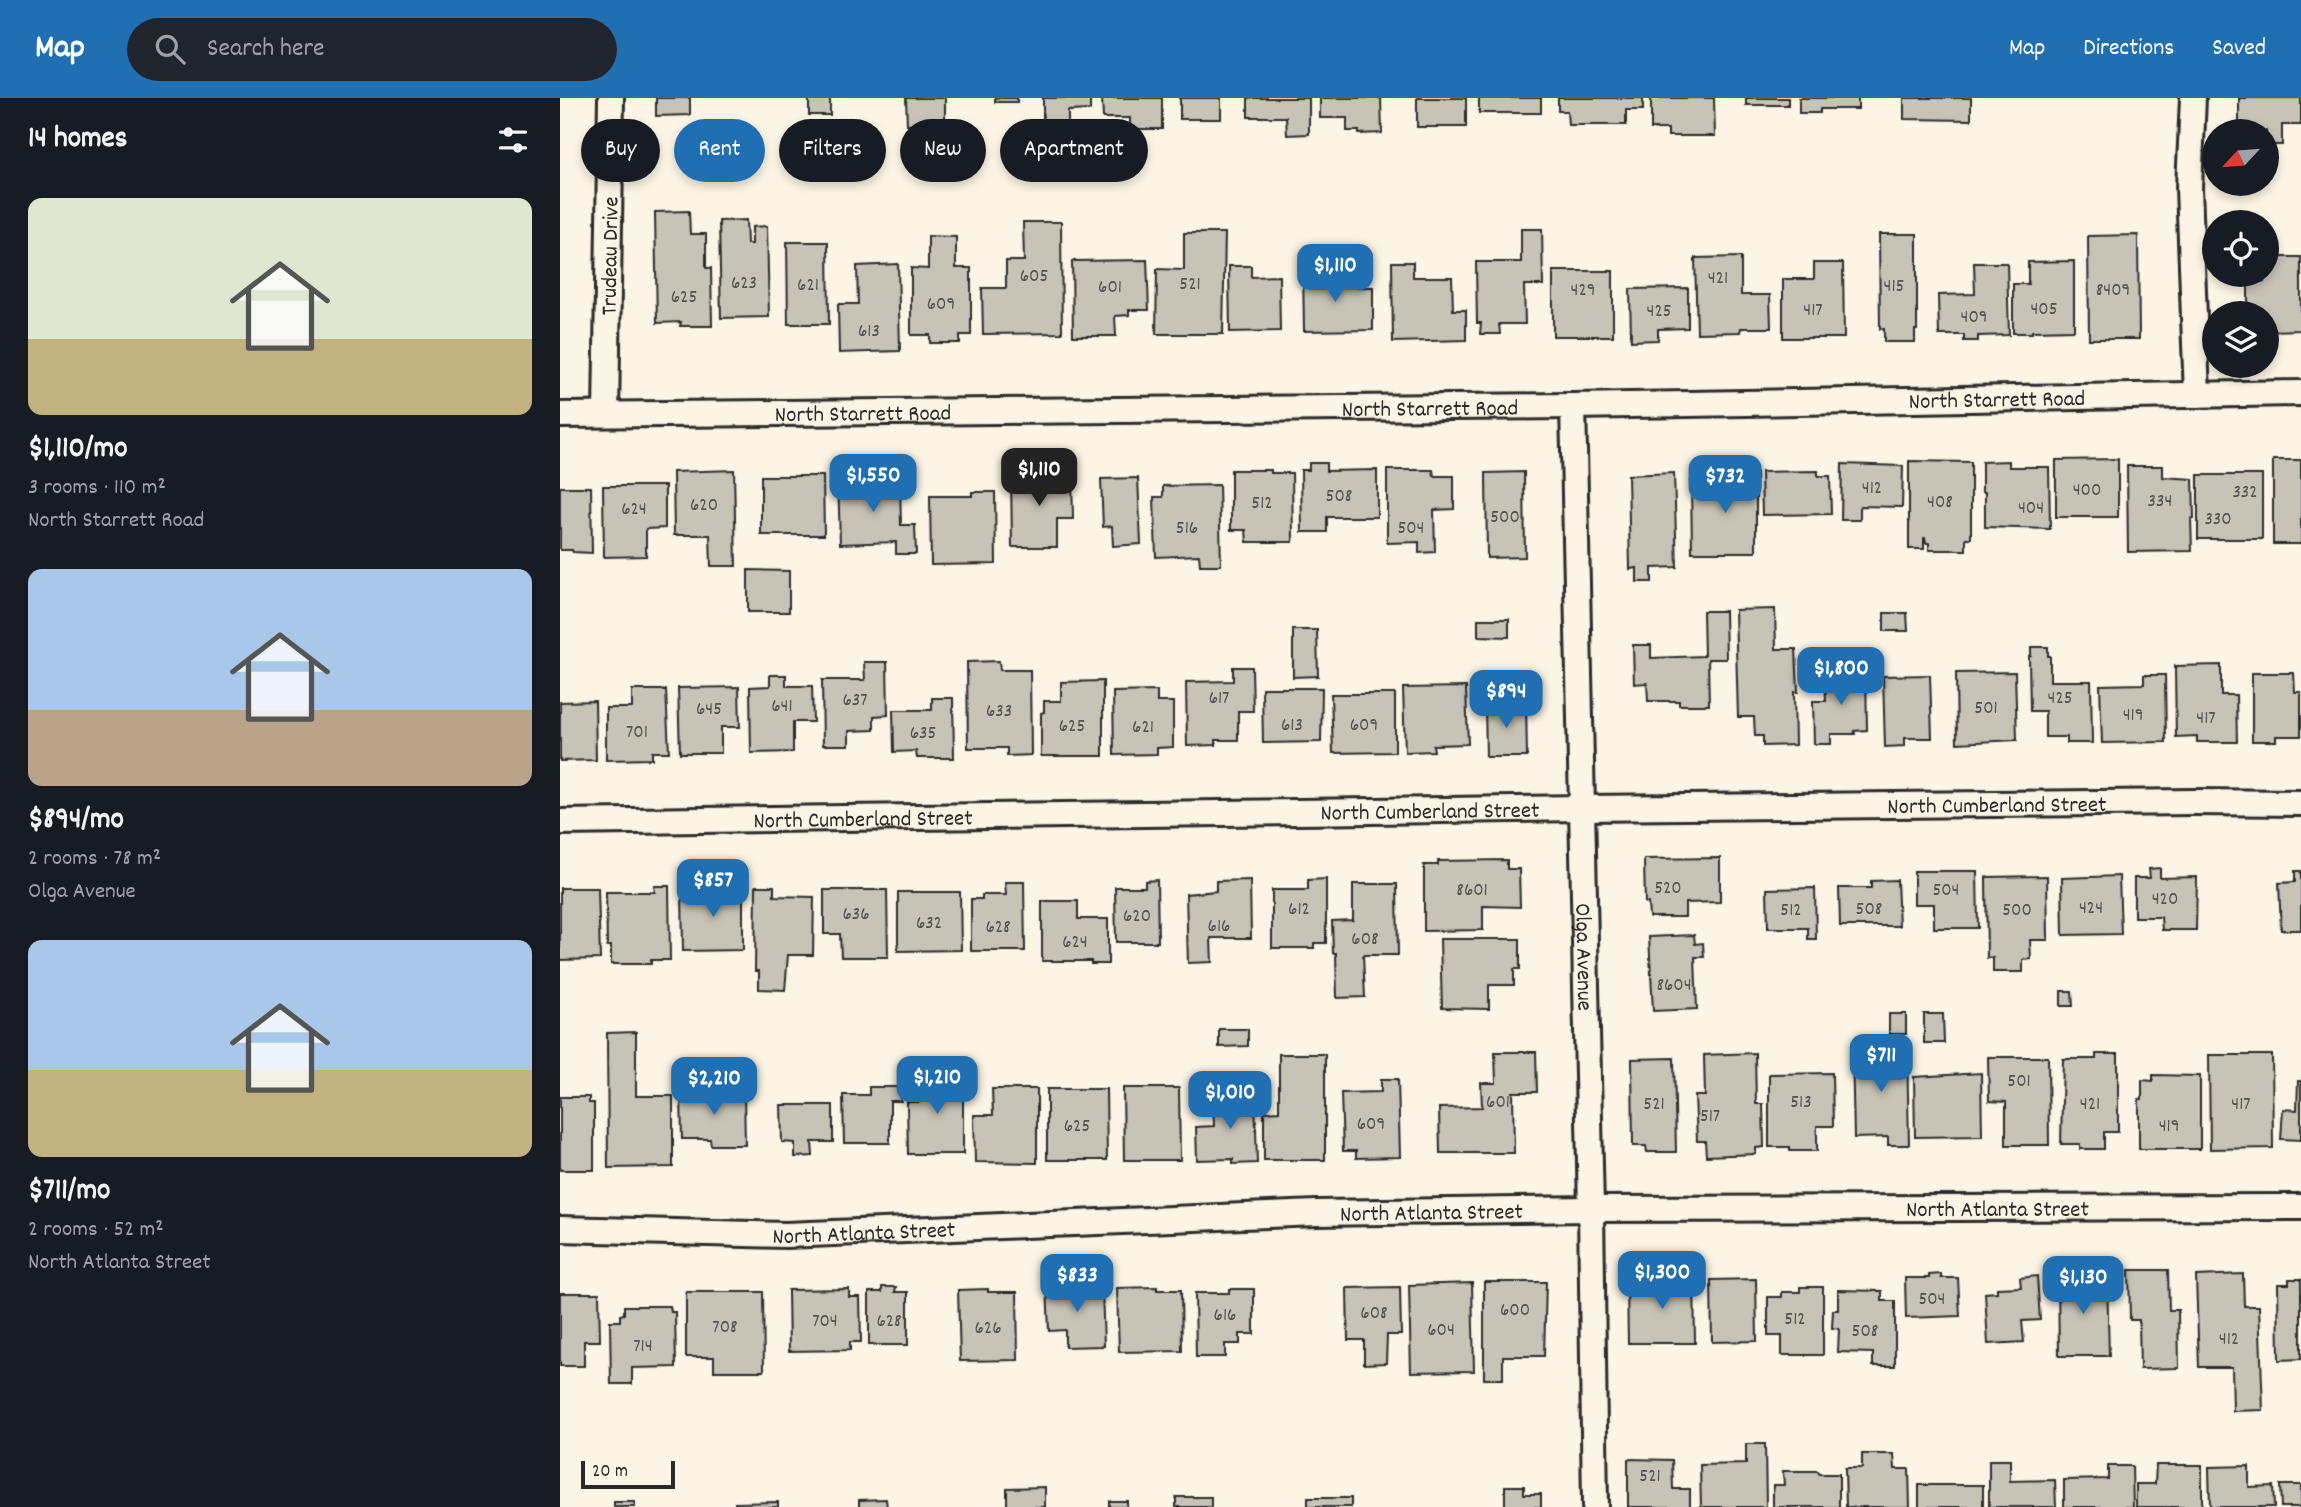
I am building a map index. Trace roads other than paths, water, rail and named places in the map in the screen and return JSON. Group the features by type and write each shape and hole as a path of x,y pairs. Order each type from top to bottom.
{"street":[{"name":"Trudeau Drive","path":"606,414 611,98"},
{"path":"2193,98 2189,188 2197,395"},
{"name":"North Starrett Road","path":"560,415 1573,406 2301,394"},
{"name":"Olga Avenue","path":"1573,406 1595,1507"},
{"name":"North Cumberland Street","path":"560,822 1582,808 2301,803"},
{"name":"North Atlanta Street","path":"560,1229 786,1235 1317,1213 1591,1209 2301,1207"}]}
